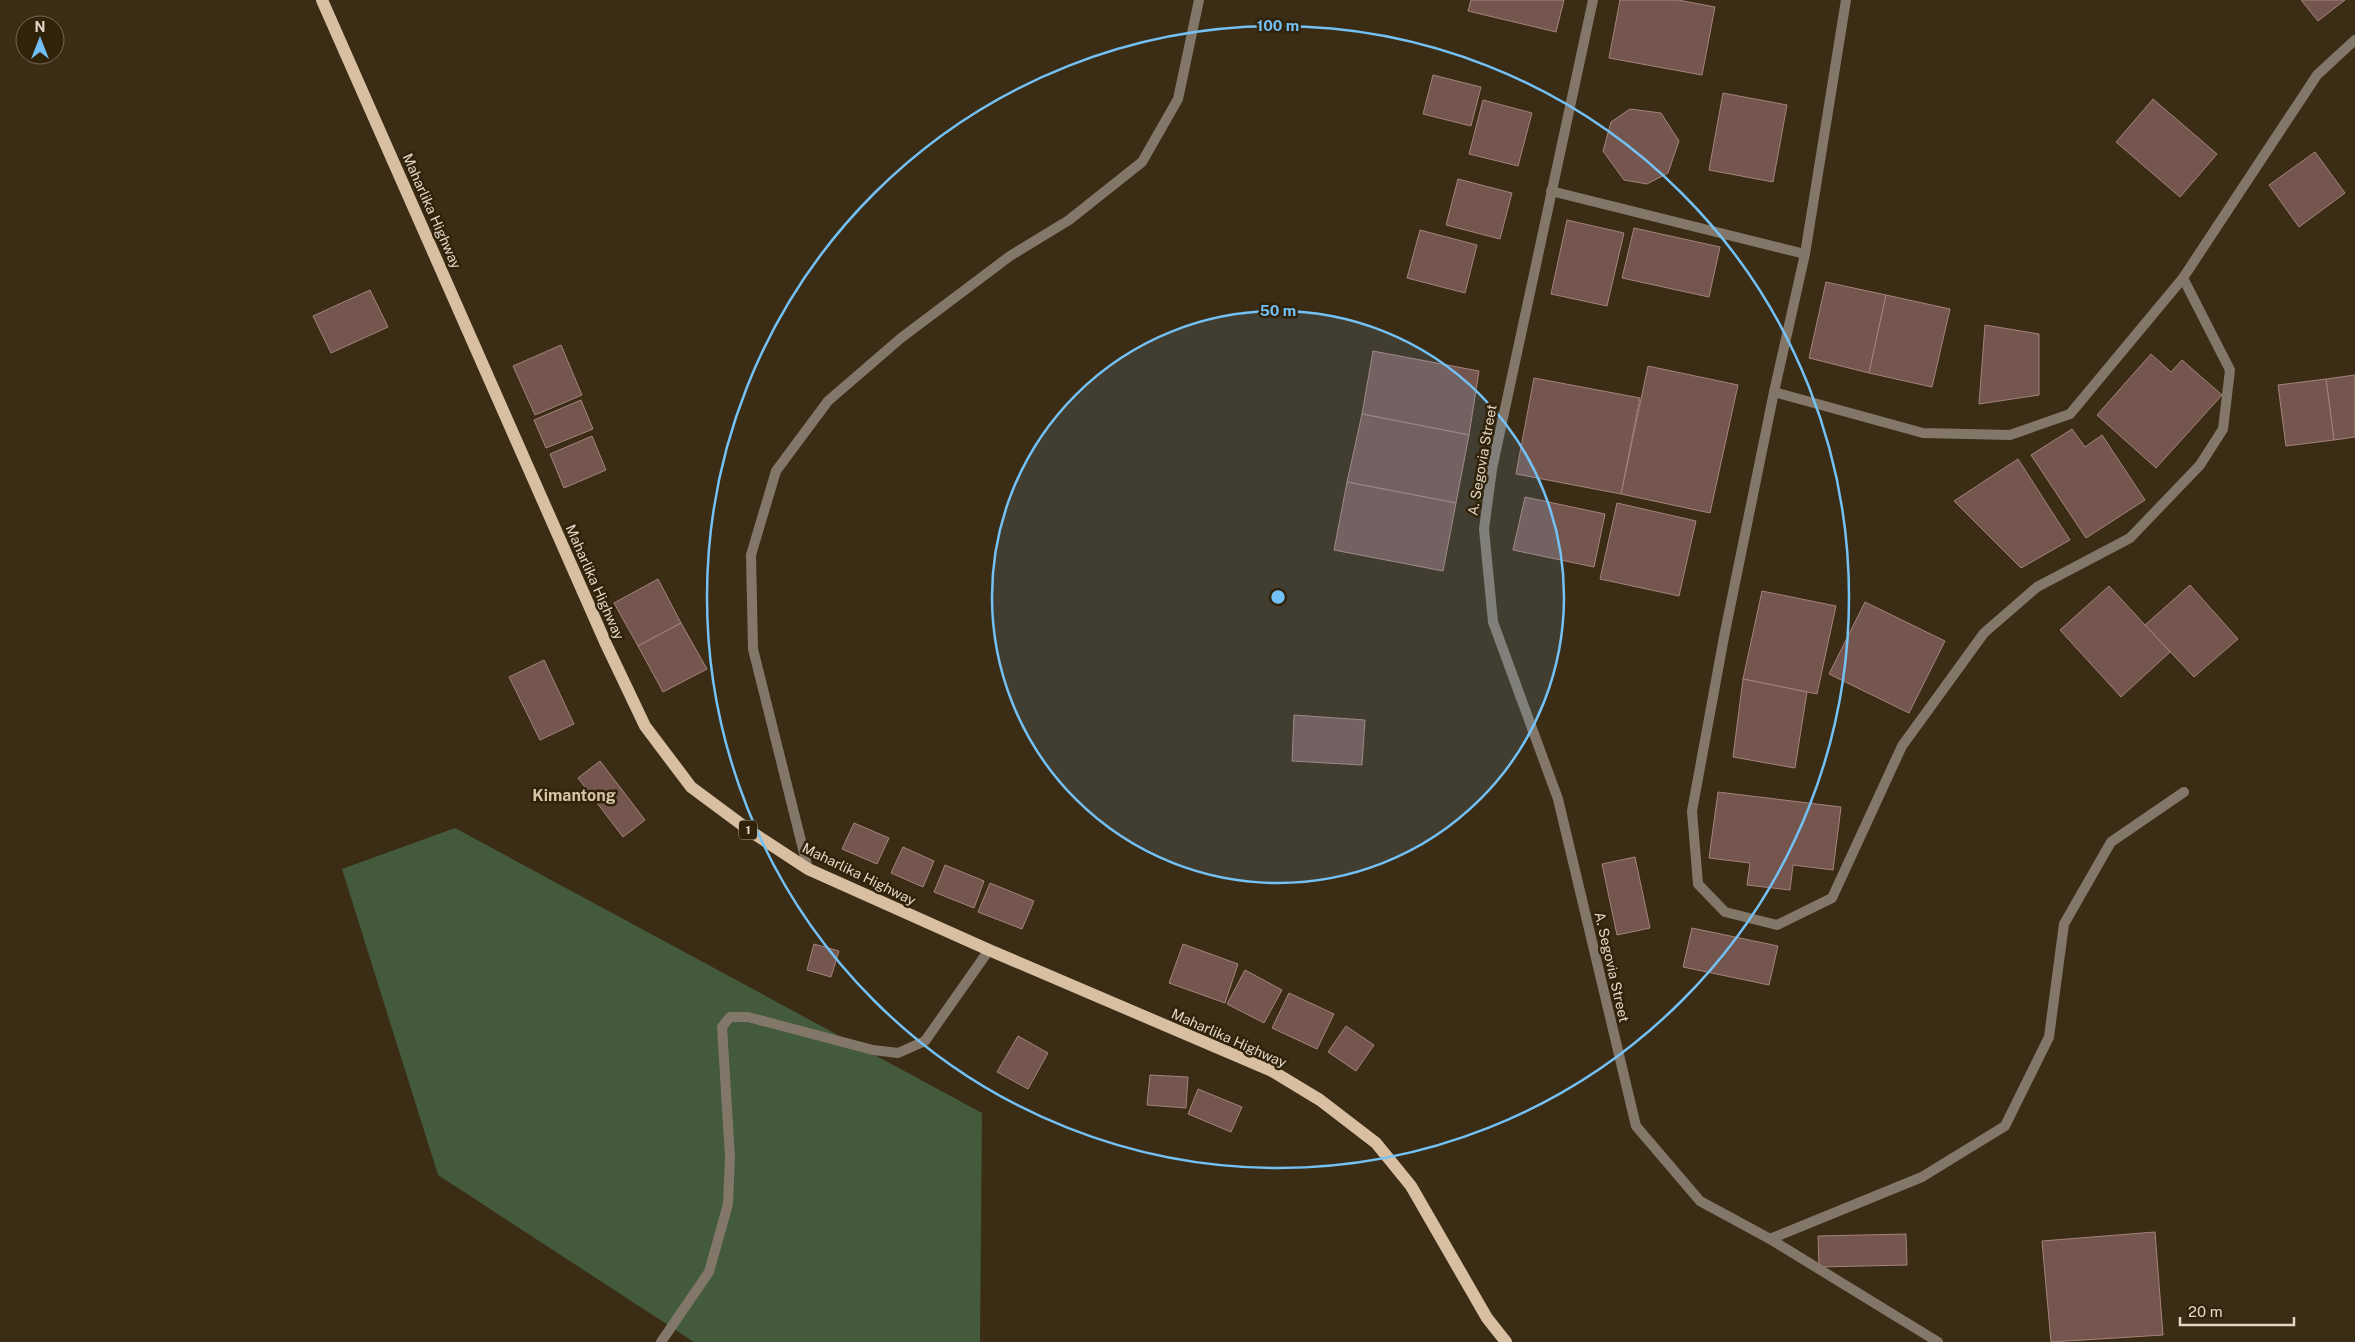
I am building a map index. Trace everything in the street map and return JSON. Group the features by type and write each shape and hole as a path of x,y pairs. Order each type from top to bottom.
{"main road":[{"name":"Maharlika Highway","path":"322,0 606,644 646,726 691,787 753,833 808,869 989,950 1272,1071 1320,1100 1376,1143 1410,1186 1487,1318 1506,1342"}],"street":[{"path":"808,869 753,649 751,555 776,470 828,401 901,338 1010,256 1069,220 1142,162 1178,100 1199,0"},
{"name":"A. Segovia Street","path":"1593,0 1492,469 1484,529 1493,622 1558,799 1636,1126 1700,1201 1770,1239 1938,1342"},
{"path":"1846,0 1805,254 1774,392 1724,637 1692,811 1698,884 1725,912 1777,925 1832,898 1902,746 1984,633 2037,587 2130,538 2200,466 2223,430 2230,370 2183,278"},
{"path":"1774,392 1923,433 2010,435 2070,414 2183,278 2317,75 2355,40"},
{"path":"1551,191 1805,254"},
{"path":"1770,1239 1922,1177 2005,1126 2049,1037 2064,924 2111,842 2184,792"},
{"path":"661,1342 709,1272 728,1204 730,1157 722,1028 730,1017 748,1017 873,1050 898,1053 926,1041 989,950"}],"green space":[{"path":"455,828 982,1113 980,1342 694,1342 438,1175 342,869"}],"building":[{"path":"1471,0 1564,0 1556,32 1468,11"},
{"path":"1620,0 1678,0 1715,7 1702,75 1609,58"},
{"path":"2301,0 2345,0 2318,21"},
{"path":"1433,75 1481,87 1471,126 1423,114"},
{"path":"1723,93 1787,105 1773,182 1709,170"},
{"path":"2153,99 2217,154 2180,197 2116,142"},
{"path":"1483,100 1532,113 1518,166 1469,154"},
{"path":"1630,109 1661,113 1679,141 1668,173 1647,184 1624,180 1603,151 1611,122"},
{"path":"2315,152 2345,193 2299,227 2269,185"},
{"path":"1458,179 1512,193 1500,239 1446,225"},
{"path":"1567,220 1624,233 1607,306 1551,294"},
{"path":"1634,228 1720,247 1709,297 1622,278"},
{"path":"1420,230 1477,245 1465,293 1407,278"},
{"path":"1826,282 1886,295 1869,373 1809,358"},
{"path":"370,290 388,327 331,353 313,316"},
{"path":"1886,295 1950,309 1932,387 1869,373"},
{"path":"1985,325 2039,334 2039,395 1979,404"},
{"path":"561,345 582,395 535,415 513,366"},
{"path":"1373,351 1479,371 1469,435 1362,414"},
{"path":"2151,354 2171,372 2182,360 2222,395 2156,468 2097,415"},
{"path":"1648,366 1738,385 1710,513 1621,494"},
{"path":"2355,375 2355,437 2334,440 2326,379"},
{"path":"1534,378 1640,398 1621,494 1516,474"},
{"path":"2326,379 2334,440 2286,446 2278,385"},
{"path":"581,400 593,429 546,448 534,420"},
{"path":"1362,414 1469,435 1456,503 1347,482"},
{"path":"2072,429 2085,447 2102,435 2145,500 2086,538 2031,455"},
{"path":"592,436 606,470 564,488 550,454"},
{"path":"2018,459 2070,540 2021,568 1954,501"},
{"path":"1347,482 1456,503 1443,571 1334,550"},
{"path":"1525,497 1605,514 1594,567 1513,550"},
{"path":"1617,503 1696,521 1679,596 1600,579"},
{"path":"658,579 681,623 638,646 614,603"},
{"path":"2190,585 2238,639 2194,677 2145,625"},
{"path":"2109,586 2170,652 2121,697 2060,630"},
{"path":"1762,591 1836,606 1817,694 1743,679"},
{"path":"1865,602 1945,641 1909,713 1829,674"},
{"path":"681,623 707,669 663,692 638,646"},
{"path":"544,660 574,724 540,740 509,677"},
{"path":"1743,679 1807,692 1795,768 1733,757"},
{"path":"1294,715 1365,720 1362,765 1292,761"},
{"path":"600,761 645,820 623,837 578,778"},
{"path":"1718,792 1841,807 1833,870 1793,865 1790,890 1747,885 1750,863 1709,858"},
{"path":"854,823 889,838 877,864 842,849"},
{"path":"903,847 934,861 923,887 891,873"},
{"path":"1635,857 1650,928 1617,935 1602,864"},
{"path":"945,865 984,881 974,908 934,892"},
{"path":"990,883 1034,901 1022,929 978,912"},
{"path":"1692,928 1778,946 1769,985 1683,967"},
{"path":"814,944 839,951 831,977 807,970"},
{"path":"1183,944 1238,964 1225,1003 1169,983"},
{"path":"1245,970 1282,990 1264,1023 1227,1004"},
{"path":"1289,993 1334,1014 1317,1049 1272,1028"},
{"path":"1346,1026 1374,1045 1356,1071 1328,1052"},
{"path":"1018,1036 1048,1053 1028,1089 997,1072"},
{"path":"1150,1075 1188,1077 1186,1108 1147,1105"},
{"path":"1198,1089 1242,1107 1231,1132 1188,1114"},
{"path":"2155,1232 2163,1335 2051,1342 2042,1241"},
{"path":"1906,1234 1907,1265 1819,1267 1818,1236"}],"district":[{"name":"Kimantong","path":"574,795"}]}
